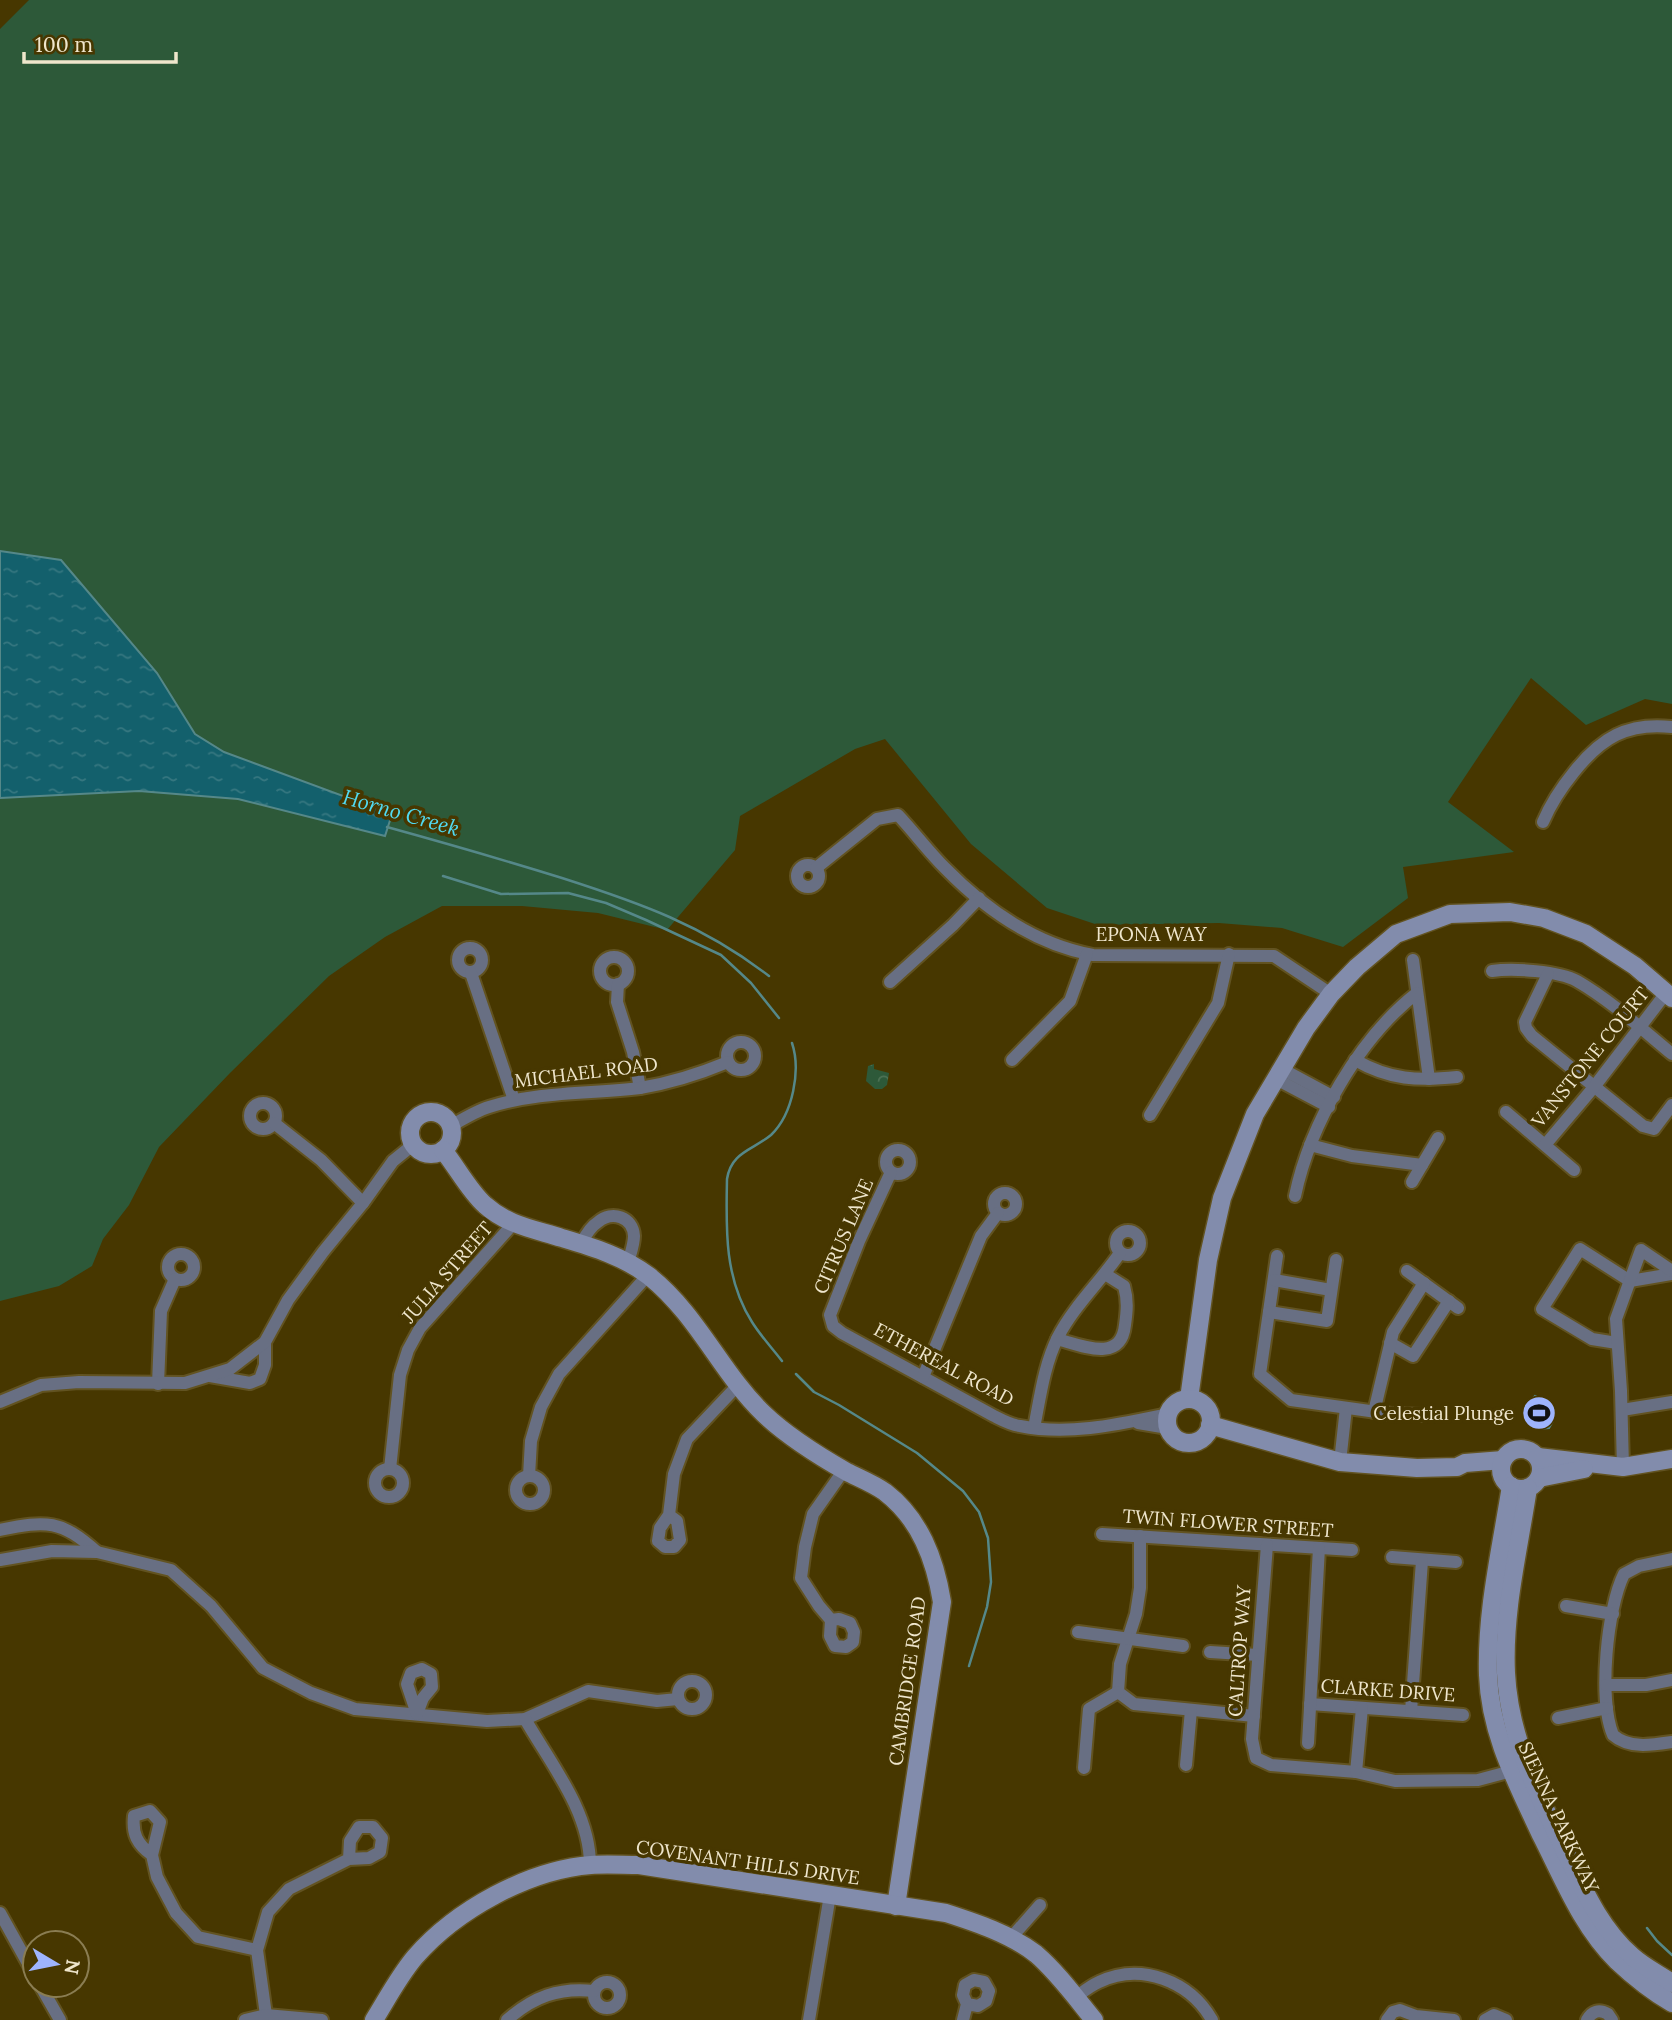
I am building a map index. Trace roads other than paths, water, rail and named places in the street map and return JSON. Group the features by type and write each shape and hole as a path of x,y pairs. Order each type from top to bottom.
{"street":[{"path":"1543,822 1552,800 1593,748 1622,731 1672,727"},
{"name":"EPONA WAY","path":"816,868 877,819 898,816 945,868 998,915 1030,935 1087,954 1274,956 1331,994"},
{"path":"890,982 979,898"},
{"path":"1189,1399 1208,1260 1222,1198 1255,1114 1306,1028 1331,994 1357,967 1396,934 1450,914 1510,912 1545,918 1586,934 1636,966 1669,995"},
{"path":"1012,1060 1070,1001 1087,954"},
{"path":"1150,1115 1218,1003 1229,954"},
{"path":"1413,960 1429,1079"},
{"path":"1492,971 1509,969 1575,980 1639,1026 1672,1054"},
{"path":"471,973 514,1100"},
{"path":"1548,974 1525,1022 1532,1036 1643,1126 1654,1129 1672,1105"},
{"path":"618,984 617,1002 633,1052 640,1087"},
{"path":"1295,1196 1310,1145 1355,1060 1376,1030 1395,1010 1417,993"},
{"name":"VANSTONE COURT","path":"1545,1145 1594,1087 1639,1026 1669,995"},
{"path":"1355,1060 1376,1072 1429,1079 1457,1077"},
{"name":"MICHAEL ROAD","path":"451,1126 487,1107 514,1100 569,1092 640,1087 694,1076 728,1062"},
{"path":"1279,1074 1332,1102"},
{"path":"1506,1112 1574,1170"},
{"path":"435,1113 447,1120 451,1126 451,1139 443,1150 430,1154 414,1144 411,1131 416,1118 422,1114 435,1113"},
{"path":"274,1123 321,1160 363,1203"},
{"path":"1412,1182 1438,1138"},
{"path":"0,1402 41,1385 79,1382 185,1384 230,1369 265,1342 288,1300 323,1252 393,1161 414,1144"},
{"path":"1310,1145 1352,1156 1422,1165"},
{"name":"CAMBRIDGE ROAD","path":"443,1150 483,1204 513,1224 609,1252 648,1275 671,1296 699,1329 764,1414 805,1446 884,1492 912,1520 934,1562 942,1602 896,1906"},
{"name":"CITRUS LANE","path":"830,1315 859,1241 891,1172"},
{"path":"923,1377 981,1236 998,1213"},
{"path":"581,1244 597,1222 607,1216 626,1219 632,1226 634,1235 628,1263"},
{"name":"JULIA STREET","path":"390,1469 401,1375 414,1339 420,1328 513,1224"},
{"path":"1617,1343 1592,1339 1542,1309 1580,1249 1630,1281 1672,1272"},
{"path":"1623,1467 1616,1319 1641,1250 1672,1272"},
{"path":"1034,1428 1045,1372 1057,1339 1073,1313 1120,1253"},
{"path":"1277,1256 1260,1374 1291,1400 1374,1412 1427,1415"},
{"path":"1269,1312 1327,1321 1336,1260"},
{"path":"1390,1343 1413,1356 1454,1304 1406,1271"},
{"path":"1057,1339 1103,1349 1118,1346 1124,1338 1128,1301 1124,1286 1105,1274"},
{"path":"529,1476 531,1441 541,1407 559,1374 648,1275"},
{"path":"158,1384 161,1311 175,1279"},
{"path":"1274,1280 1331,1290"},
{"path":"1374,1412 1394,1332 1424,1283"},
{"name":"ETHEREAL ROAD","path":"830,1315 833,1326 842,1333 994,1416 1018,1426 1061,1430 1168,1421"},
{"path":"210,1376 250,1383 260,1378 265,1365 265,1342"},
{"path":"669,1515 674,1475 688,1439 739,1384"},
{"path":"1189,1399 1206,1408 1210,1425 1204,1437 1193,1443 1174,1438 1168,1421 1176,1403 1189,1399"},
{"path":"1622,1410 1672,1402"},
{"path":"1340,1462 1346,1408"},
{"path":"1210,1425 1340,1462 1418,1468 1457,1467 1465,1463 1502,1465"},
{"path":"1602,1466 1526,1484 1504,1479 1502,1465 1510,1451 1519,1448 1527,1449 1538,1457 1602,1466 1623,1467 1672,1459"},
{"path":"1526,1484 1541,1467 1538,1457"},
{"path":"831,1620 802,1578 805,1547 813,1514 844,1470"},
{"name":"SIENNA PARKWAY","path":"1526,1484 1492,1605 1488,1646 1492,1712 1518,1770 1555,1866 1597,1936 1616,1961 1672,2003"},
{"path":"0,1530 21,1525 63,1526 97,1552"},
{"name":"TWIN FLOWER STREET","path":"1102,1534 1352,1550"},
{"path":"1118,1692 1120,1664 1130,1639 1140,1588 1140,1536"},
{"name":"CALTROP WAY","path":"1267,1545 1252,1739 1256,1758 1270,1765 1356,1772"},
{"path":"1307,1743 1319,1548"},
{"path":"0,1560 52,1551 97,1552 171,1570 211,1606 263,1668 311,1693 355,1709 487,1721 525,1720 588,1691 657,1701 678,1699"},
{"path":"1392,1557 1456,1562"},
{"path":"1672,1559 1639,1566 1624,1574 1608,1643 1606,1685 1606,1708 1613,1735 1620,1740 1643,1744 1672,1742"},
{"path":"1411,1711 1422,1561"},
{"path":"1566,1606 1613,1614"},
{"path":"1078,1632 1182,1646"},
{"path":"1210,1651 1258,1656"},
{"path":"1606,1685 1646,1685 1672,1680"},
{"path":"1118,1692 1134,1704 1254,1716"},
{"path":"1084,1768 1089,1709 1118,1692"},
{"name":"CLARKE DRIVE","path":"1310,1704 1463,1715"},
{"path":"1362,1708 1356,1772 1395,1781 1478,1780 1518,1770"},
{"path":"1558,1718 1606,1708"},
{"path":"1186,1765 1191,1710"},
{"path":"525,1720 577,1808 588,1840 590,1865"},
{"name":"SIENNA PARKWAY","path":"1518,1770 1589,1903 1633,1957 1672,1983"},
{"path":"152,1855 158,1877 176,1913 198,1937 257,1950"},
{"path":"265,2015 257,1950 268,1912 289,1889 349,1859"},
{"name":"COVENANT HILLS DRIVE","path":"374,2020 416,1957 463,1913 521,1883 556,1871 590,1865 639,1866 896,1906 959,1917 986,1925 1035,1954 1094,2020"},
{"path":"809,2020 830,1895"},
{"path":"1010,1939 1040,1905"},
{"path":"0,1913 21,1951"},
{"path":"1076,1997 1106,1979 1125,1975 1151,1976 1181,1986 1193,1995 1212,2020"},
{"path":"507,2020 525,2004 554,1992 594,1991"},
{"path":"48,1999 60,2020"},
{"path":"963,2020 967,2004"},
{"path":"1387,2020 1393,2012 1400,2010 1416,2016 1454,2020"},
{"path":"1587,2020 1598,2011 1608,2014 1612,2020"},
{"path":"245,2020 265,2015 322,2020"},
{"path":"1485,2020 1494,2015 1506,2020"}],"water":[{"path":"0,551 61,560 157,673 195,734 224,752 392,814 385,836 238,799 139,791 0,798"},
{"name":"Celestial Plunge","path":"1535,1396 1541,1399 1544,1412 1552,1415 1553,1421 1549,1428 1537,1429 1530,1422 1528,1403"}],"waterway":[{"name":"Horno Creek","path":"387,827 562,878 670,917 720,943 769,976"},
{"path":"443,876 501,894 568,893 606,903 721,955 751,983 779,1018"},
{"path":"782,1361 752,1322 736,1288 727,1234 727,1179 729,1170 738,1157 771,1135 785,1116 795,1078 792,1043"},
{"path":"796,1374 814,1392 917,1453 963,1491 979,1512 988,1538 991,1582 987,1607 969,1666"},
{"path":"1647,1928 1672,1955"}],"place":[{"name":"Celestial Plunge","path":"1539,1413"}]}
